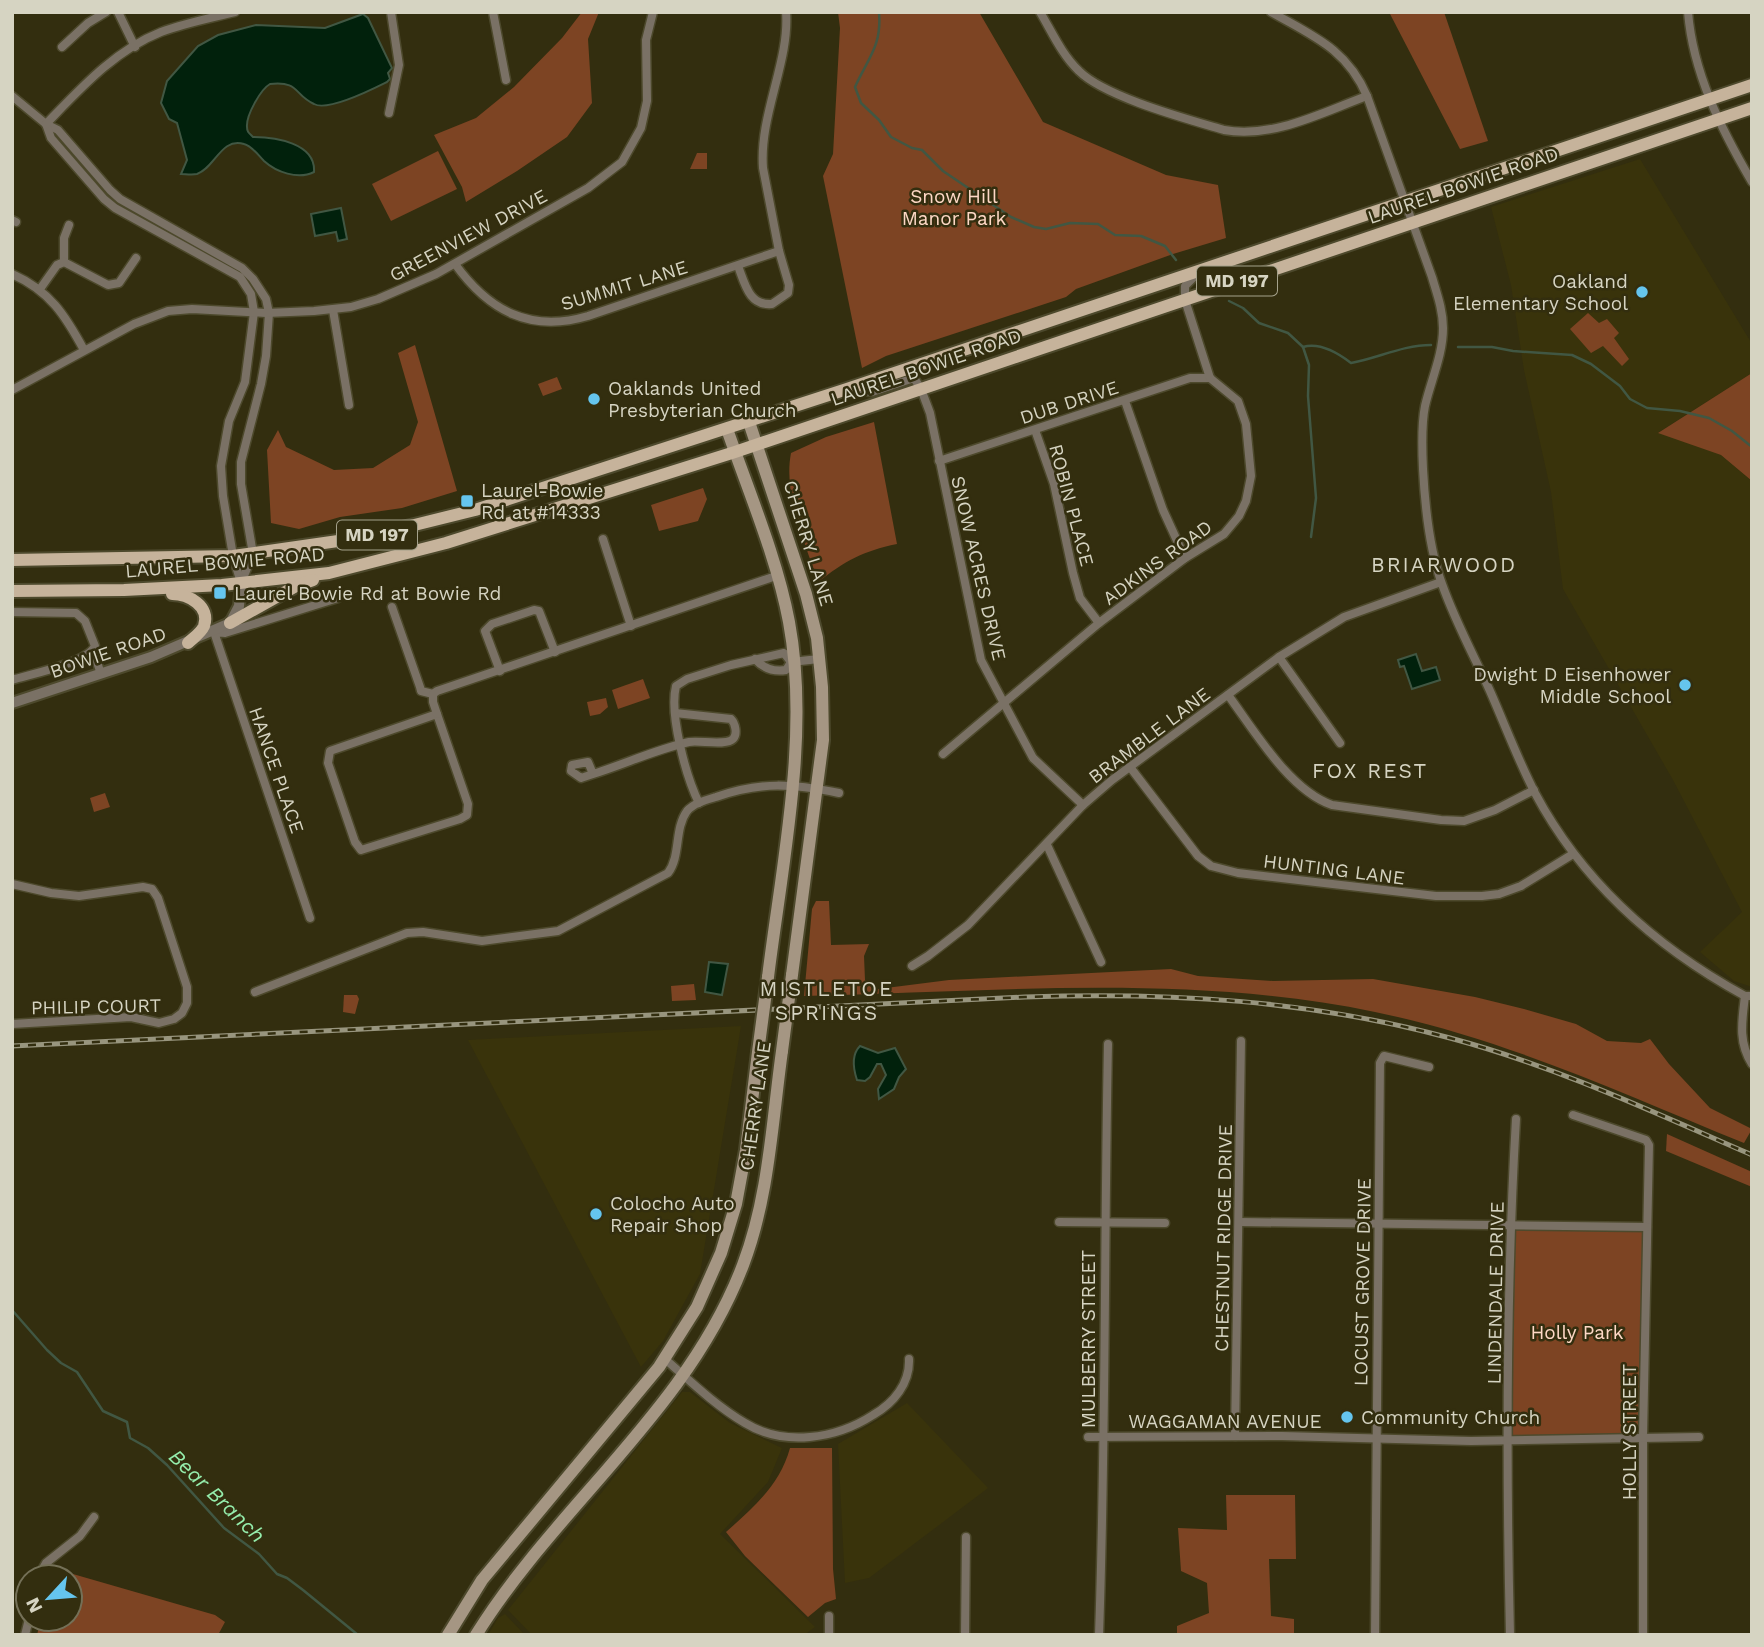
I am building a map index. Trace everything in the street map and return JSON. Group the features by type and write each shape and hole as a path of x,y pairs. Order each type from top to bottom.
{"main road":[{"name":"LAUREL BOWIE ROAD","path":"12,560 253,554 366,537 451,516 749,422 1752,85"},
{"name":"LAUREL BOWIE ROAD","path":"12,591 124,590 241,583 330,573 482,533 735,452 1752,108"},
{"name":"CHERRY LANE","path":"476,1635 506,1591 655,1411 705,1341 743,1267 757,1221 782,1051 824,722 819,659 806,594 749,422"},
{"name":"CHERRY LANE","path":"448,1635 482,1580 665,1359 706,1289 730,1224 743,1171 792,784 797,724 789,620 727,429"},
{"path":"230,623 296,586 330,573"},
{"path":"124,590 137,595 175,594 192,598 201,608 205,619 202,630 188,643"}],"street":[{"path":"62,47 88,23 106,12"},
{"path":"118,12 135,47"},
{"path":"46,124 96,73 135,47 161,32 218,14 235,12"},
{"path":"389,113 399,65 391,12"},
{"path":"493,12 506,80"},
{"name":"GREENVIEW DRIVE","path":"12,390 134,324 168,311 192,309 269,313 333,310 394,294 455,264 595,184 622,162 636,140 645,112 646,40 653,12"},
{"path":"738,266 753,299 763,304 772,304 782,299 789,290 779,251 762,154 766,121 783,44 786,12"},
{"path":"1040,12 1065,55 1081,74 1091,81 1114,93 1224,130 1265,131 1367,96"},
{"path":"1271,12 1342,57 1358,76 1432,277 1442,316 1442,345 1426,404 1423,428 1423,469 1430,535 1441,582 1534,790 1573,854 1614,900 1653,936 1708,975 1749,996 1741,1032 1744,1048 1752,1064"},
{"path":"1688,12 1694,51 1710,98 1718,119 1752,182"},
{"path":"12,96 46,124 58,130 120,198 242,268 266,299 269,313 267,348 261,384 241,462 241,484 253,554 241,583 239,606 230,623"},
{"path":"46,124 51,138 104,200 240,277 251,294 254,312 245,382 229,421 221,466 233,556 241,583"},
{"path":"40,289 60,264 69,225"},
{"name":"SUMMIT LANE","path":"455,264 477,292 499,307 529,319 561,322 588,316 779,251"},
{"path":"60,264 112,285 119,283 136,258"},
{"path":"1202,269 1185,286 1185,300 1210,378"},
{"path":"12,274 40,289 61,312 84,350"},
{"path":"333,310 349,405"},
{"path":"847,389 872,392 914,378 921,389"},
{"name":"DUB DRIVE","path":"939,461 1191,378 1210,378"},
{"name":"ADKINS ROAD","path":"943,754 1099,623 1185,558 1224,534 1235,522 1246,500 1251,476 1250,440 1238,401 1210,378"},
{"name":"SNOW ACRES DRIVE","path":"921,389 930,413 985,668 1033,758 1083,805"},
{"path":"1125,401 1163,510 1185,558"},
{"name":"ROBIN PLACE","path":"1035,430 1054,484 1080,598 1099,623"},
{"path":"603,539 631,626"},
{"path":"392,607 422,691 433,694 441,689 776,576"},
{"name":"BRAMBLE LANE","path":"912,965 968,925 1083,805 1129,767 1279,657 1344,617 1441,582"},
{"name":"BOWIE ROAD","path":"214,632 225,633 338,598"},
{"path":"500,671 485,631 492,624 539,611 555,652"},
{"path":"12,612 76,614 85,621 95,646 93,650 100,674"},
{"name":"BOWIE ROAD","path":"12,703 188,643 230,623"},
{"name":"HANCE PLACE","path":"214,632 310,918"},
{"path":"12,680 79,659 93,650"},
{"path":"699,803 689,781 681,745 674,690 681,681 755,659 784,653 793,662"},
{"path":"1279,657 1340,743"},
{"path":"755,659 759,664 779,671 786,670 793,662 819,659"},
{"path":"433,694 433,702 468,804 467,815 362,850 355,842 328,763 330,751 437,714"},
{"path":"1228,695 1298,784 1315,798 1332,805 1464,821 1481,816 1534,790"},
{"path":"593,774 692,741 732,740 735,736 735,723 727,718 675,713"},
{"name":"HUNTING LANE","path":"1129,767 1198,856 1220,869 1290,880 1457,898 1499,894 1511,890 1573,854"},
{"path":"255,992 407,933 424,932 482,941 565,928 668,873 673,865 686,813 699,803 747,788 792,784 839,793"},
{"path":"1047,845 1101,962"},
{"name":"PHILIP COURT","path":"12,884 79,896 143,887 154,890 187,987 187,1003 179,1016 159,1023 131,1017 12,1024"},
{"name":"CHESTNUT RIDGE DRIVE","path":"1235,1436 1241,1041"},
{"name":"MULBERRY STREET","path":"1099,1635 1108,1044"},
{"name":"LOCUST GROVE DRIVE","path":"1375,1635 1380,1063 1384,1056 1429,1067"},
{"name":"HOLLY STREET","path":"1573,1115 1646,1140 1649,1145 1643,1437 1643,1635"},
{"name":"LINDENDALE DRIVE","path":"1510,1635 1510,1224 1516,1119"},
{"path":"1059,1222 1165,1223"},
{"path":"1240,1222 1647,1227"},
{"path":"665,1359 726,1411 754,1428 776,1434 814,1437 847,1429 877,1413 904,1385 910,1374 909,1360"},
{"name":"WAGGAMAN AVENUE","path":"1088,1437 1509,1440 1699,1437"},
{"path":"46,1563 79,1536 94,1517"},
{"path":"965,1635 966,1537"},
{"path":"828,1635 829,1616"}],"shaded area":[{"path":"363,14 368,18 392,68 387,82 350,99 321,106 307,100 292,86 270,84 251,109 247,129 253,137 282,140 301,148 313,162 314,172 294,175 281,171 269,165 250,147 236,143 224,149 203,171 197,174 181,174 187,160 177,123 169,119 161,103 167,81 198,46 218,35 256,25 325,28"},
{"path":"1640,159 1752,344 1752,373 1659,432 1721,455 1752,481 1752,987 1734,981 1700,952 1742,912 1673,780 1563,589 1551,492 1524,370 1511,285 1491,207"},
{"path":"341,208 347,239 338,241 336,232 315,236 311,214"},
{"path":"1416,654 1422,671 1436,667 1440,680 1412,689 1404,666 1400,667 1398,660"},
{"path":"709,962 728,964 722,995 705,992"},
{"path":"741,1026 700,1274 663,1341 641,1367 468,1040"},
{"path":"860,1046 878,1053 895,1048 906,1069 894,1089 879,1099 878,1089 886,1075 881,1064 877,1064 865,1081 857,1080 854,1062 855,1053"},
{"path":"682,1392 690,1392 730,1423 782,1448 768,1482 720,1534 815,1627 804,1635 532,1635 508,1610"},
{"path":"907,1403 988,1488 869,1578 845,1583 838,1444"},
{"path":"505,1614 525,1635 488,1635 498,1618"}],"green space":[{"path":"582,12 599,12 588,39 592,103 567,137 466,202 462,187 434,135 476,118 514,87 562,38"},
{"name":"Snow Hill Manor Park","path":"838,12 979,12 1043,122 1166,175 1218,185 1226,238 1076,289 1066,297 886,356 862,368 823,176 833,154 840,28"},
{"path":"1389,12 1444,12 1488,141 1460,149"},
{"path":"438,151 457,189 391,221 372,184"},
{"path":"697,153 707,153 707,169 690,169"},
{"path":"1588,313 1599,323 1607,319 1619,333 1614,338 1629,359 1622,366 1603,346 1591,353 1570,329"},
{"path":"415,345 457,491 402,508 340,517 299,529 271,523 267,450 278,430 286,447 334,470 373,468 410,445 418,422 398,353"},
{"path":"1752,373 1752,481 1721,455 1658,433"},
{"path":"557,377 562,389 543,396 538,384"},
{"path":"874,422 897,544 855,558 818,582 793,502 789,469 791,453 826,437"},
{"path":"703,488 707,499 698,521 659,531 651,505"},
{"path":"643,679 650,698 618,709 612,690"},
{"path":"606,698 608,707 600,714 590,716 587,702"},
{"path":"105,793 110,807 94,812 90,798"},
{"path":"816,901 829,901 831,945 869,944 864,956 865,980 878,989 949,980 1171,969 1198,976 1273,981 1373,979 1475,997 1524,1009 1576,1024 1607,1041 1641,1043 1650,1039 1710,1108 1752,1129 1744,1143 1562,1069 1470,1037 1375,1012 1304,1000 1233,992 1091,988 804,996 812,909"},
{"path":"694,984 696,1000 672,1001 671,986"},
{"path":"344,995 357,995 359,999 355,1014 343,1012"},
{"path":"1667,1134 1752,1172 1752,1187 1666,1151"},
{"name":"Holly Park","path":"1510,1224 1647,1227 1643,1437 1509,1440"},
{"path":"790,1448 832,1448 833,1569 836,1599 825,1603 808,1617 745,1556 726,1532 772,1485"},
{"path":"1226,1495 1295,1495 1296,1559 1269,1559 1271,1616 1294,1619 1294,1635 1177,1635 1177,1626 1209,1613 1207,1583 1181,1571 1178,1528 1227,1530"},
{"path":"84,1577 215,1615 225,1622 218,1635 37,1635 84,1633"}],"waterway":[{"path":"879,12 876,43 855,87 861,103 879,120 891,137 922,150 943,171 1011,217 1034,227 1046,229 1070,223 1098,224 1115,235 1141,236 1165,246 1176,260"},
{"path":"1229,301 1243,308 1259,323 1288,333 1303,347 1322,347 1351,363 1410,347 1431,345"},
{"path":"1303,347 1309,365 1308,396 1316,498 1311,537"},
{"path":"1458,347 1492,347 1572,355 1591,364 1620,386 1630,399 1647,408 1680,411 1709,418 1752,447"},
{"name":"Bear Branch","path":"12,1310 47,1350 61,1363 77,1372 103,1411 127,1422 130,1438 148,1448 167,1465 224,1528 259,1554 277,1574 303,1590 358,1635"}],"railway":[{"path":"12,1046 1025,997 1133,996 1239,1001 1345,1015 1397,1025 1489,1049 1641,1106 1752,1155"}],"place":[{"name":"Oakland Elementary School","path":"1642,292"},
{"name":"Oaklands United Presbyterian Church","path":"594,399"},
{"name":"Laurel-Bowie Rd at #14333","path":"467,501"},
{"name":"Laurel Bowie Rd at Bowie Rd","path":"220,593"},
{"name":"Dwight D Eisenhower Middle School","path":"1685,685"},
{"name":"Colocho Auto Repair Shop","path":"596,1214"},
{"name":"Community Church","path":"1347,1417"}],"district":[{"name":"BRIARWOOD","path":"1444,565"},
{"name":"FOX REST","path":"1370,771"},
{"name":"MISTLETOE SPRINGS","path":"827,1001"}]}
